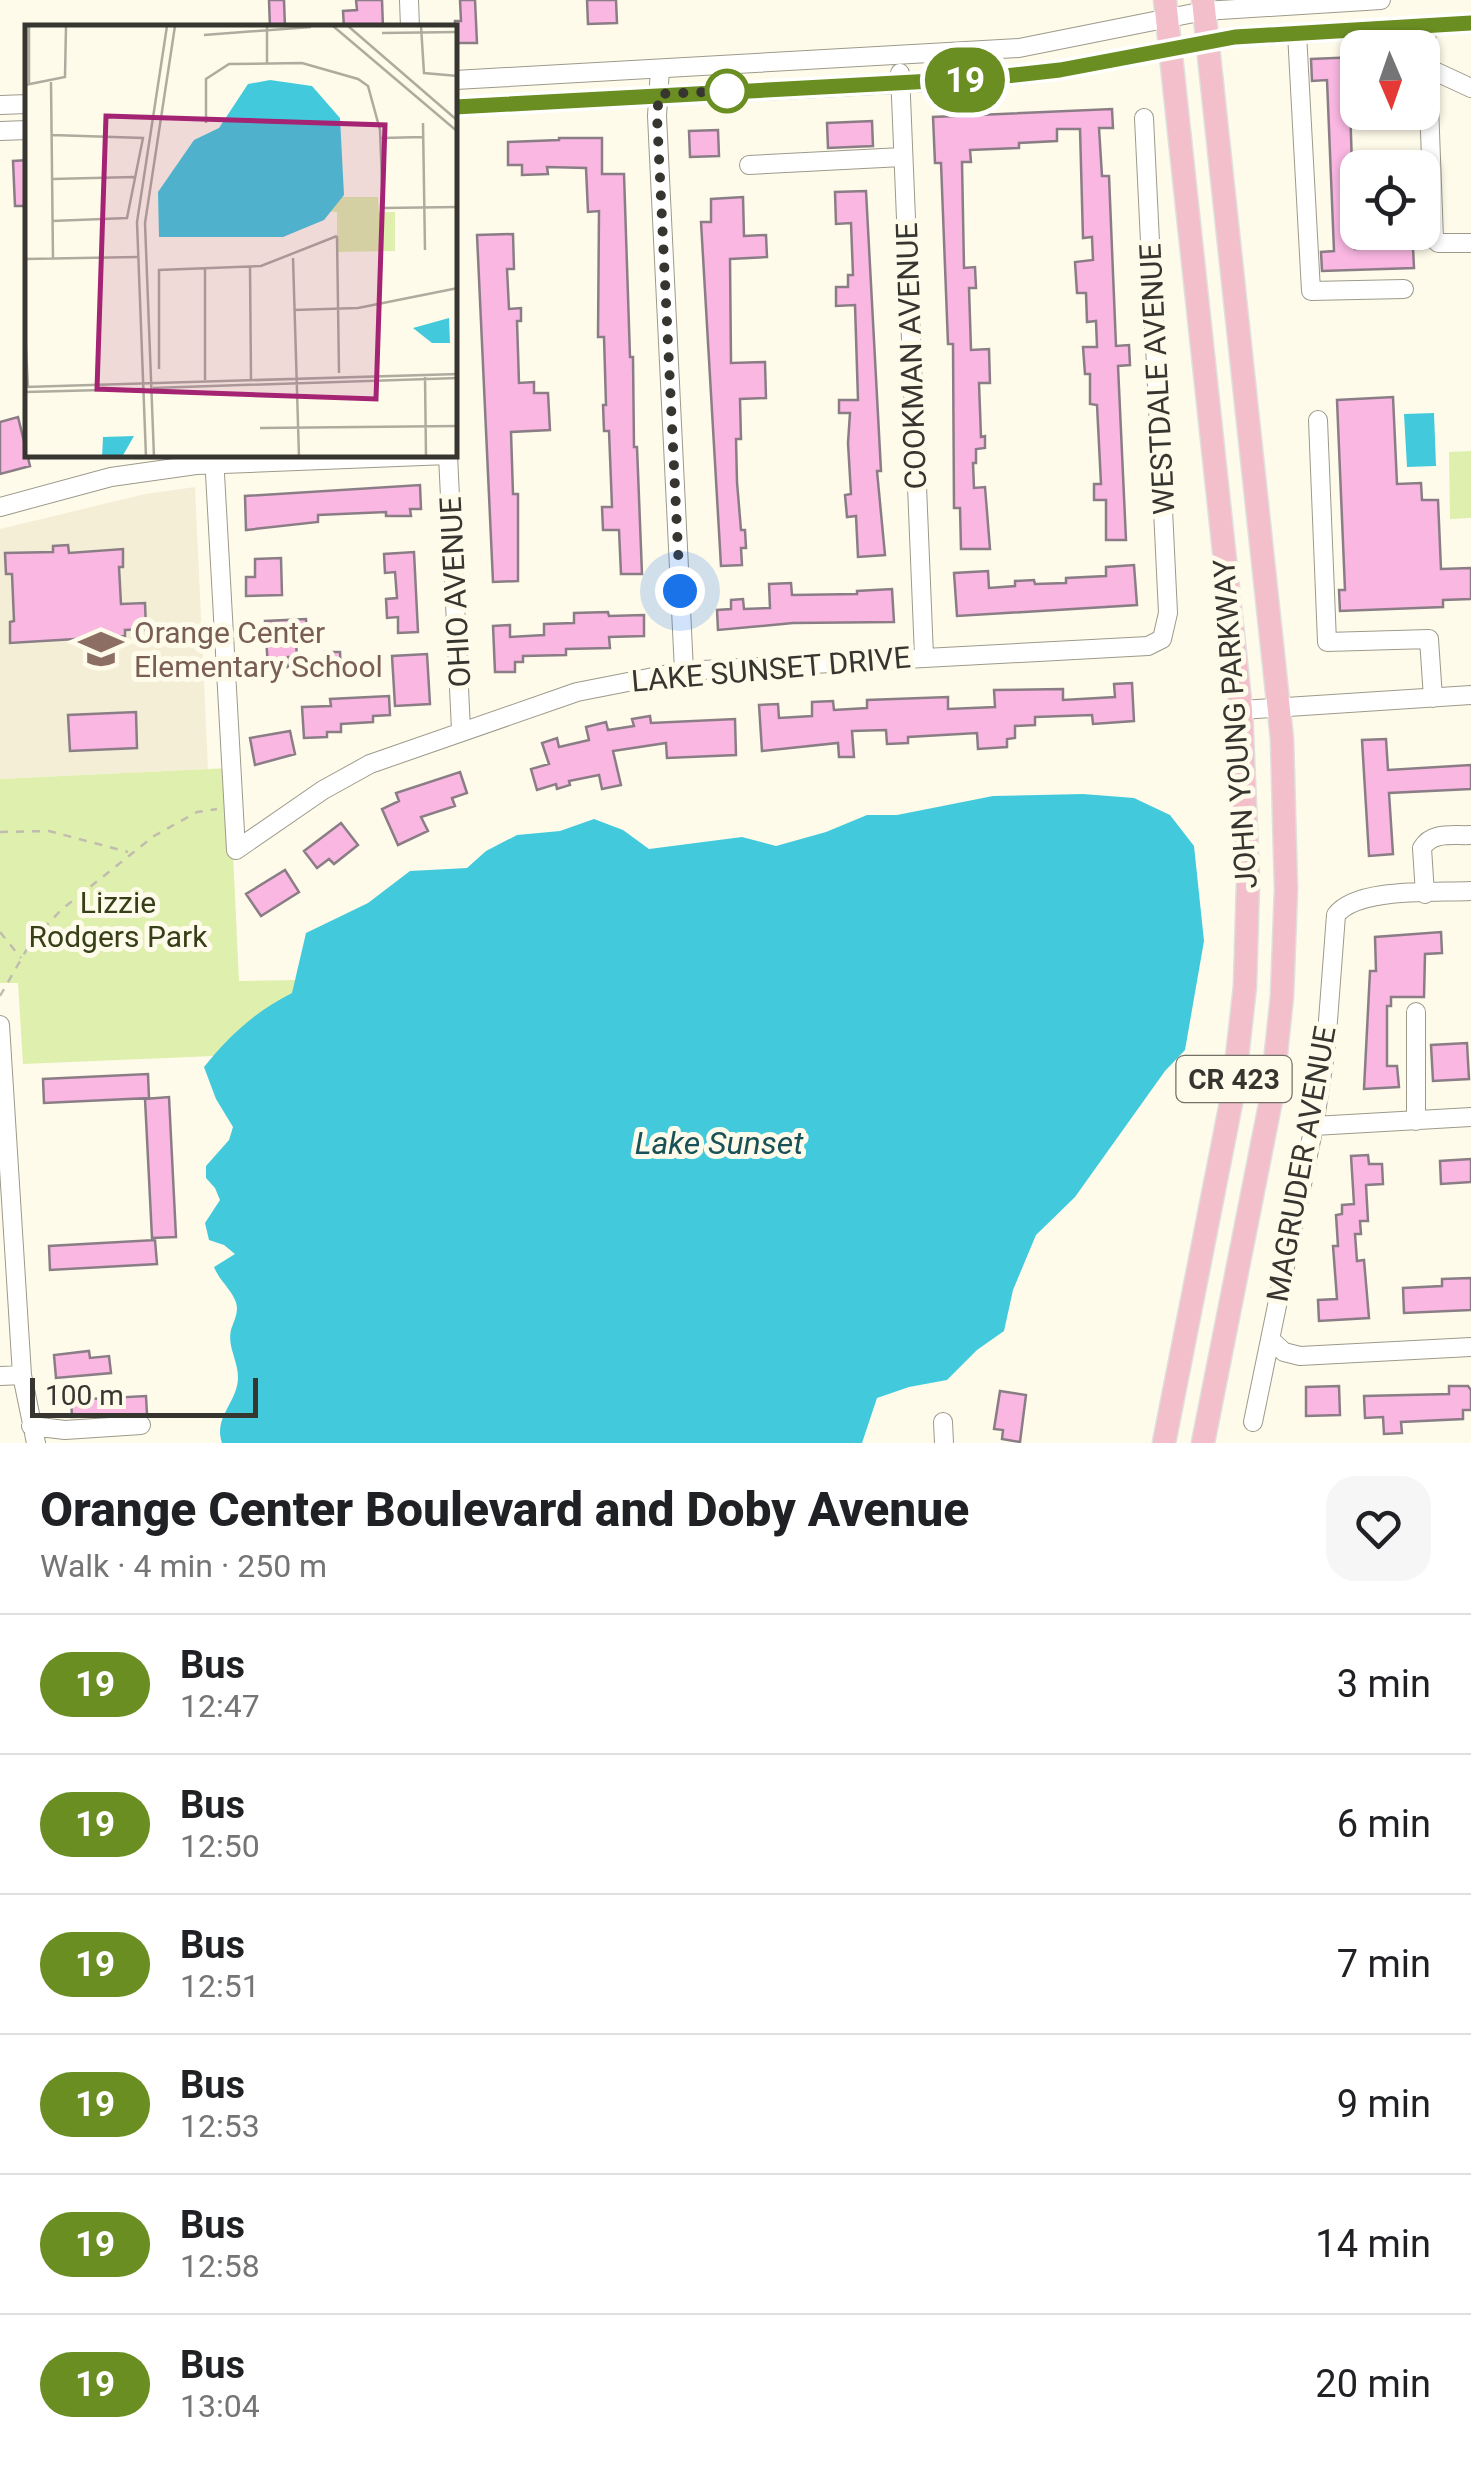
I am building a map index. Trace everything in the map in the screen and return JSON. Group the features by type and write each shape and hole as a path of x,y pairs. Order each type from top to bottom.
{"main road":[{"name":"JOHN YOUNG PARKWAY","path":"1203,6 1279,707 1286,813 1278,1046 1253,1200 1203,1443"},
{"name":"JOHN YOUNG PARKWAY","path":"1164,1443 1225,1142 1239,1041 1248,882 1241,710 1165,9"}],"street":[{"path":"409,0 410,25"},
{"path":"458,80 1039,46 1165,9 1377,0"},
{"path":"458,107 1028,75 1208,41 1471,22"},
{"path":"1426,25 1426,30"},
{"path":"1297,33 1312,291 1404,289"},
{"name":"COOKMAN AVENUE","path":"900,56 924,656"},
{"path":"660,69 657,116 684,671"},
{"path":"1440,73 1471,88"},
{"path":"0,106 25,104"},
{"name":"WESTDALE AVENUE","path":"1144,118 1168,613 1162,638"},
{"path":"0,131 25,130"},
{"path":"1431,130 1434,239 1438,243 1471,243"},
{"path":"749,165 902,157"},
{"path":"1318,420 1328,642 1429,639 1433,698"},
{"path":"0,507 111,477 214,460 308,458"},
{"name":"OHIO AVENUE","path":"448,458 461,730"},
{"path":"214,460 234,810"},
{"name":"LAKE SUNSET DRIVE","path":"234,810 236,850 323,790 370,764 577,692 684,671 1148,646 1162,638"},
{"path":"1241,710 1471,695"},
{"path":"1471,835 1433,836 1422,848 1424,894 1471,891"},
{"name":"MAGRUDER AVENUE","path":"1253,1422 1314,1126 1330,1010 1333,927 1343,906 1366,897 1424,894"},
{"path":"1416,1012 1416,1120"},
{"path":"0,1025 22,1375 34,1434 142,1426"},
{"path":"1314,1126 1471,1117"},
{"path":"1272,1341 1284,1352 1300,1356 1471,1346"},
{"path":"0,1376 22,1375"},
{"path":"942,1422 944,1443"}],"path":[{"path":"0,996 41,929 130,853 196,812 234,810"},
{"path":"0,832 49,832 130,853"},
{"path":"0,932 20,958"}],"shaded area":[{"name":"Orange Center Elementary School","path":"195,487 208,769 0,779 0,529 145,494"}],"green space":[{"path":"1471,451 1471,518 1450,519 1449,452"},
{"name":"Lizzie Rodgers Park","path":"229,768 239,981 352,979 289,1053 23,1064 18,983 0,983 0,779"}],"water":[{"path":"1434,413 1436,466 1407,467 1404,414"},
{"name":"Lake Sunset","path":"1083,794 1134,798 1170,815 1194,846 1204,941 1185,1050 1165,1071 1075,1197 1036,1235 1013,1290 1004,1331 977,1350 947,1380 877,1398 862,1443 222,1443 221,1425 238,1377 230,1336 237,1308 214,1267 235,1254 209,1240 205,1223 220,1200 206,1178 206,1166 229,1140 233,1127 216,1099 204,1067 244,1025 292,993 306,933 368,903 410,871 467,868 486,851 517,835 560,831 594,819 623,830 649,849 742,837 776,846 867,815 897,815 993,796"}],"building":[{"path":"269,0 284,0 285,25 270,25"},
{"path":"356,0 382,0 383,25 344,25 343,11 357,10"},
{"path":"460,0 475,0 477,43 458,43 455,21 461,21"},
{"path":"587,0 616,0 617,23 588,24"},
{"path":"1340,58 1340,130 1351,130 1352,150 1340,150 1340,250 1413,250 1414,268 1322,271 1321,252 1334,251 1327,80 1312,81 1311,59"},
{"path":"1112,109 1113,128 1099,128 1102,176 1109,176 1116,346 1129,345 1130,365 1118,366 1126,540 1106,540 1106,500 1094,500 1094,484 1101,484 1097,405 1090,404 1090,374 1085,374 1083,347 1097,347 1096,321 1087,322 1086,293 1077,293 1075,262 1093,260 1092,237 1083,238 1080,129 1057,129 1057,141 1019,143 1019,148 970,150 971,162 962,162 964,268 975,267 976,288 969,288 971,350 989,349 990,383 979,383 985,448 976,449 973,463 974,488 985,487 990,549 961,549 960,508 954,508 953,344 948,344 941,163 935,163 933,117"},
{"path":"872,121 873,146 828,148 827,123"},
{"path":"718,130 719,156 690,157 689,131"},
{"path":"602,138 602,174 624,174 642,574 621,574 619,530 603,530 602,507 612,507 609,431 604,431 604,337 598,337 599,211 588,212 586,168 547,167 548,174 522,175 522,165 508,165 508,142"},
{"path":"25,160 25,206 15,206 13,161"},
{"path":"866,191 881,471 877,471 885,555 858,557 856,516 847,517 845,495 851,494 850,413 839,413 839,400 858,400 855,305 836,306 836,287 848,287 848,275 853,275 851,223 836,224 835,192"},
{"path":"743,197 744,236 766,235 767,257 730,259 731,363 765,362 766,398 740,399 737,482 746,548 741,548 742,565 721,566 701,222 711,222 711,199"},
{"path":"513,234 514,269 507,269 509,309 521,308 521,321 517,321 519,383 534,382 534,393 548,393 550,430 511,432 513,494 518,494 518,581 493,582 477,235"},
{"path":"1393,397 1397,484 1421,483 1422,500 1438,500 1441,569 1471,568 1471,599 1443,600 1443,607 1340,611 1339,590 1345,590 1337,400"},
{"path":"18,417 30,466 0,474 0,422"},
{"path":"420,485 421,509 410,509 411,516 386,516 386,512 318,515 318,522 246,530 245,496"},
{"path":"68,545 69,553 123,549 123,567 119,567 121,604 145,603 146,629 125,630 125,636 10,643 10,622 14,621 12,574 6,574 5,553 53,552 53,546"},
{"path":"414,552 418,632 398,633 398,617 387,618 386,599 397,598 395,572 385,573 384,554"},
{"path":"281,558 282,595 246,596 246,577 255,577 255,559"},
{"path":"1134,565 1137,605 957,616 954,573 988,571 989,588 1015,586 1015,581 1066,583 1066,578 1106,576 1106,567"},
{"path":"791,583 792,595 892,589 894,622 793,623 718,630 717,610 731,609 731,600 743,599 744,609 770,608 769,584"},
{"path":"608,612 609,616 644,615 644,636 609,637 610,648 566,649 566,655 523,656 523,662 515,662 515,672 495,672 493,626 510,625 510,637 544,635 544,624 574,623 574,613"},
{"path":"306,619 307,641 296,642 297,657 288,657 288,667 268,668 265,621"},
{"path":"325,652 340,652 341,673 326,674"},
{"path":"427,654 430,704 395,706 392,656"},
{"path":"1132,683 1134,721 1093,724 1092,715 1035,717 1035,725 1015,726 1015,738 1007,739 1007,747 978,749 977,733 908,737 908,743 887,744 886,730 852,731 854,757 839,757 838,743 762,751 759,705 778,704 779,718 812,716 812,702 833,701 834,710 867,708 867,700 948,697 948,709 995,707 994,690 1063,689 1063,700 1115,697 1114,684"},
{"path":"389,696 390,715 373,716 373,722 341,724 341,732 327,732 327,737 304,738 302,707 331,706 330,699"},
{"path":"136,712 137,748 70,751 68,715"},
{"path":"650,716 651,723 735,719 736,755 667,758 666,743 613,751 621,785 602,789 599,775 569,781 570,785 557,789 556,784 537,790 531,769 549,764 542,743 557,738 559,747 589,740 586,727 606,722 608,730 634,726 632,719"},
{"path":"290,731 295,754 255,765 250,738"},
{"path":"1386,739 1388,770 1471,765 1471,789 1389,793 1393,854 1369,856 1362,740"},
{"path":"460,772 467,793 452,798 455,806 421,817 428,831 398,845 382,809 399,801 396,793"},
{"path":"341,823 358,845 334,864 329,859 317,868 304,851"},
{"path":"285,870 299,892 261,916 246,894"},
{"path":"1441,932 1442,953 1425,954 1424,997 1391,997 1391,1006 1387,1006 1387,1066 1397,1066 1399,1087 1364,1089 1370,971 1376,971 1375,937"},
{"path":"1467,1043 1469,1079 1433,1081 1431,1045"},
{"path":"148,1074 149,1098 44,1103 43,1079"},
{"path":"169,1097 176,1237 152,1238 145,1099"},
{"path":"1368,1155 1369,1164 1382,1164 1383,1184 1366,1185 1368,1221 1360,1221 1361,1234 1355,1234 1357,1261 1364,1260 1369,1318 1319,1321 1318,1300 1337,1299 1333,1246 1338,1246 1336,1215 1342,1214 1342,1205 1354,1204 1351,1156"},
{"path":"1471,1159 1471,1182 1441,1184 1440,1161"},
{"path":"155,1240 157,1264 50,1270 49,1246"},
{"path":"1471,1278 1471,1310 1404,1313 1403,1288 1442,1286 1442,1279"},
{"path":"89,1351 90,1358 109,1356 111,1373 56,1378 54,1355"},
{"path":"1339,1386 1340,1415 1306,1416 1306,1387"},
{"path":"1449,1386 1468,1386 1471,1390 1471,1410 1463,1410 1463,1419 1401,1422 1402,1433 1384,1434 1383,1417 1365,1418 1364,1396 1449,1394"},
{"path":"1000,1391 1026,1395 1020,1442 1002,1439 1003,1430 994,1429"},
{"path":"146,1396 147,1414 72,1417 71,1400"}],"bus line":[{"name":"19","path":"458,107 1028,75 1235,37 1471,23"}],"place":[{"name":"Orange Center Elementary School","path":"101,649"}],"route":[{"path":"680,591 659,94 727,91"}]}
